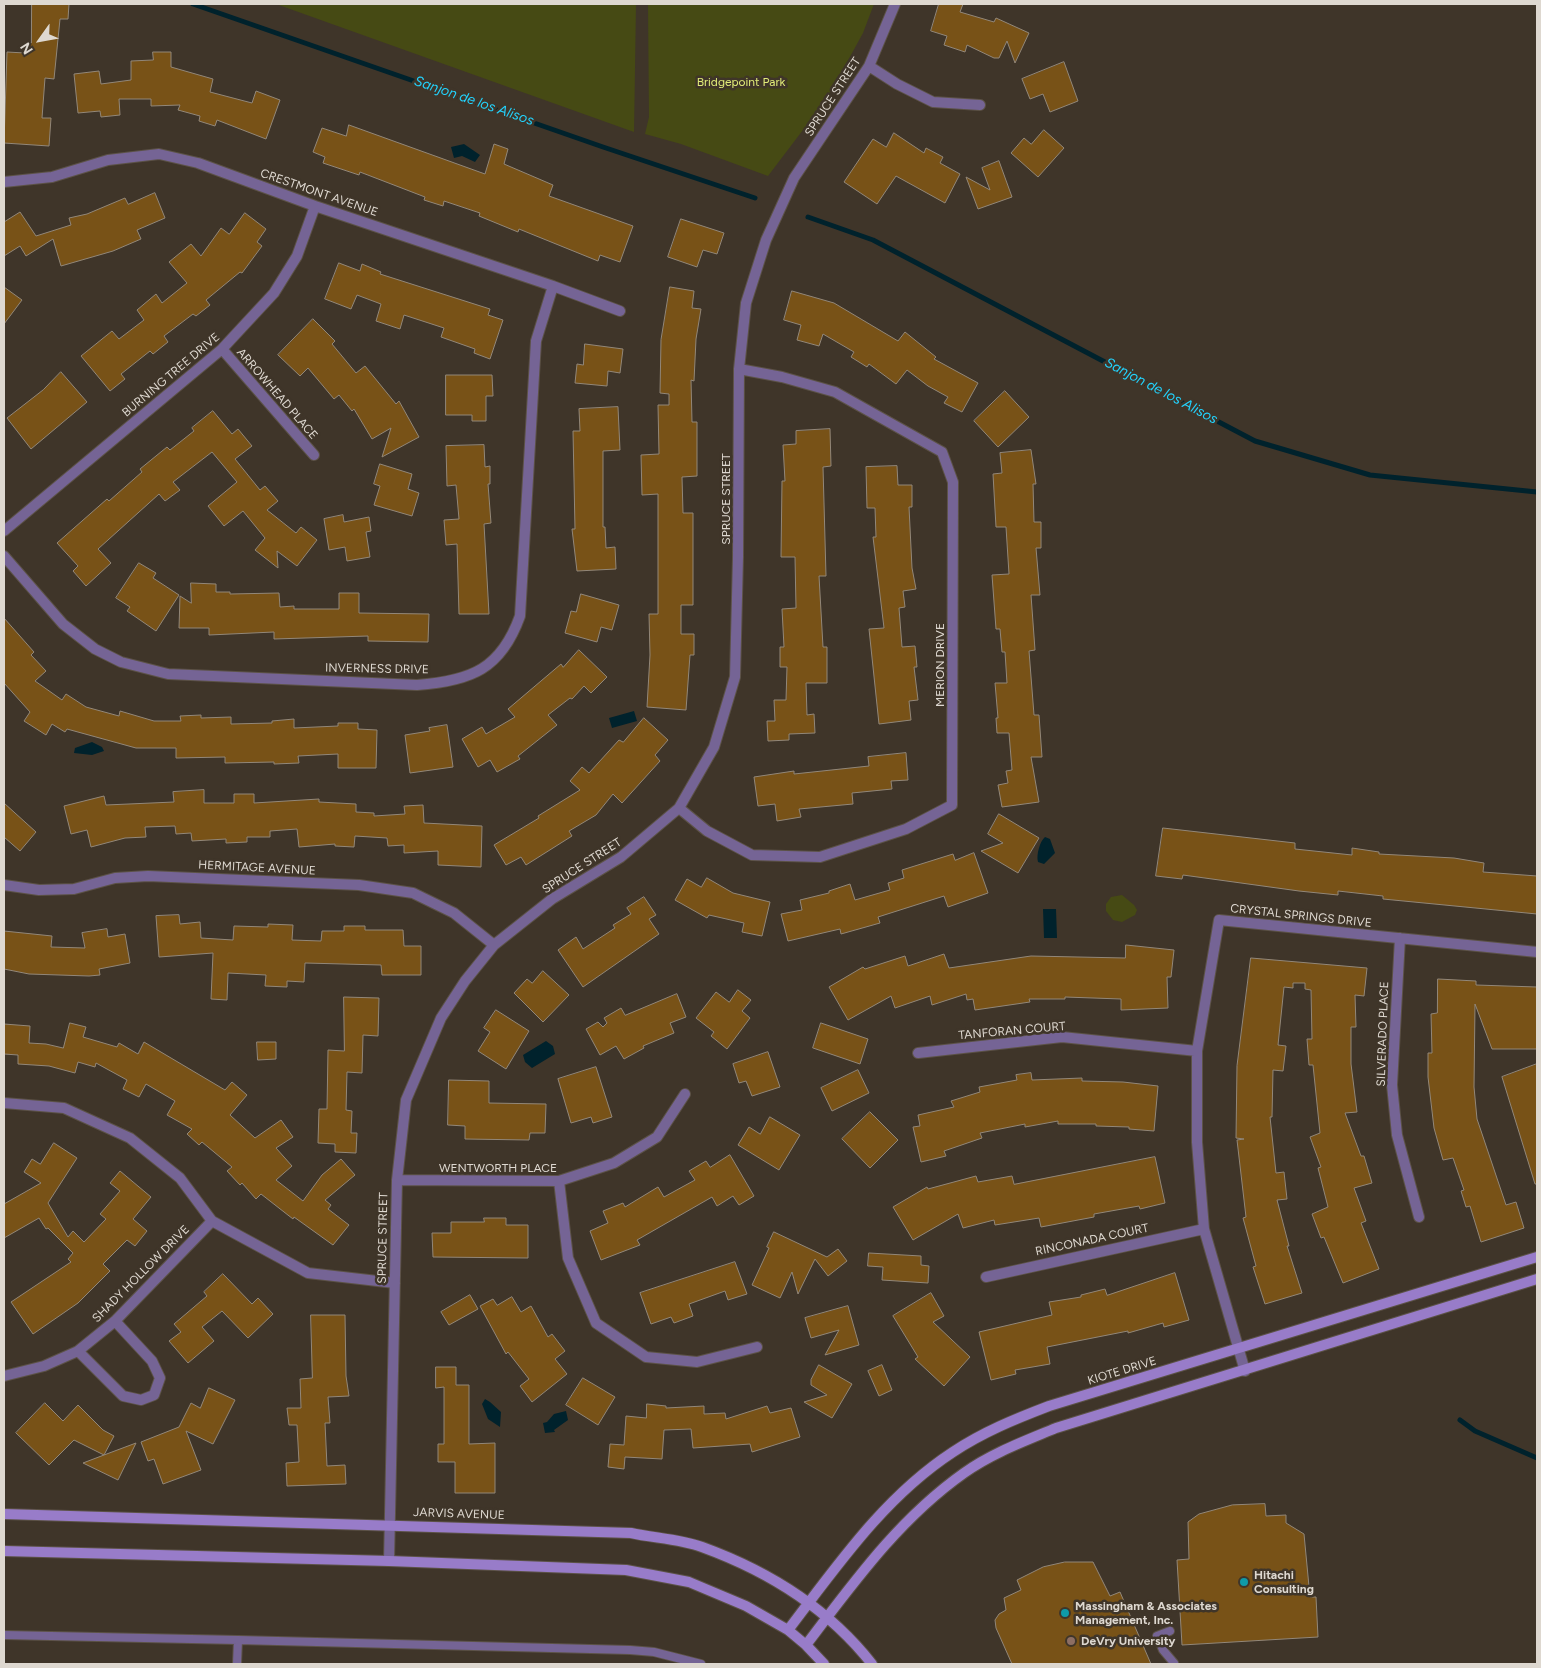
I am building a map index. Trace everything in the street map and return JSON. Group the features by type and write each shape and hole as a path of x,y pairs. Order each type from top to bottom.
{"main road":[{"name":"KIOTE DRIVE","path":"788,1630 844,1555 875,1519 910,1486 952,1452 998,1426 1049,1406 1537,1257"},
{"path":"806,1645 863,1569 892,1535 925,1503 965,1472 1008,1447 1056,1428 1537,1279"},
{"name":"JARVIS AVENUE","path":"4,1514 390,1524 630,1533 700,1546 762,1573 810,1602 828,1617 872,1664"},
{"path":"4,1551 389,1561 626,1570 689,1582 746,1606 788,1630 824,1664"}],"street":[{"name":"SPRUCE STREET","path":"389,1561 397,1180 406,1100 441,1018 465,981 494,945 552,899 621,857 678,808 714,747 735,677 739,369 746,303 766,240 779,208 794,178 869,66 895,4"},
{"path":"869,66 897,84 934,102 980,105"},
{"name":"CRESTMONT AVENUE","path":"4,182 52,177 108,160 159,154 198,163 315,206 553,286 620,311"},
{"name":"BURNING TREE DRIVE","path":"4,532 222,349 274,293 297,256 315,206"},
{"name":"INVERNESS DRIVE","path":"4,556 63,624 95,649 121,662 168,674 417,685 448,682 475,673 496,659 512,640 520,616 536,341 553,286"},
{"name":"ARROWHEAD PLACE","path":"222,349 314,455"},
{"name":"MERION DRIVE","path":"678,808 707,831 752,855 820,857 906,828 952,805 953,482 942,452 835,392 782,377 739,369"},
{"name":"HERMITAGE AVENUE","path":"4,885 38,890 74,889 115,878 148,876 359,885 413,892 454,912 494,945"},
{"name":"CRYSTAL SPRINGS DRIVE","path":"1245,1371 1204,1230 1197,1142 1197,1052 1220,920 1537,952"},
{"name":"SILVERADO PLACE","path":"1400,938 1392,1085 1397,1135 1419,1217"},
{"name":"TANFORAN COURT","path":"918,1053 1062,1037 1197,1052"},
{"name":"WENTWORTH PLACE","path":"397,1180 559,1181 614,1163 657,1138 685,1094"},
{"path":"4,1103 64,1108 130,1138 180,1178 212,1221 308,1273 395,1282"},
{"path":"559,1181 568,1258 596,1323 646,1357 697,1362 757,1347"},
{"name":"SHADY HOLLOW DRIVE","path":"4,1376 44,1366 78,1350 115,1321 212,1221"},
{"name":"RINCONADA COURT","path":"986,1277 1204,1230"},
{"path":"78,1350 124,1396 140,1400 154,1395 160,1378 152,1361 115,1321"}],"lane":[{"path":"1170,1631 1157,1636 1163,1650 1174,1663"},
{"path":"4,1635 630,1650 654,1652 701,1664"},
{"path":"237,1664 238,1640"}],"green space":[{"path":"276,4 636,4 634,132"},
{"name":"Bridgepoint Park","path":"648,4 874,4 863,33 828,97 768,176 681,144 645,134 649,117"},
{"path":"1122,895 1137,910 1135,915 1122,922 1113,920 1106,911 1106,904 1111,897"}],"water":[{"path":"464,144 480,155 475,162 462,156 454,158 451,147"},
{"path":"634,711 637,721 612,728 609,718"},
{"path":"92,742 102,747 104,751 92,755 74,753 75,748"},
{"path":"1045,837 1050,839 1055,853 1044,864 1038,862 1038,856 1040,845"},
{"path":"1043,909 1056,909 1057,938 1044,938"},
{"path":"546,1041 553,1046 555,1054 532,1068 525,1062 523,1055"},
{"path":"485,1399 501,1412 500,1427 488,1419 482,1404"},
{"path":"566,1411 568,1420 554,1430 555,1432 545,1433 543,1423 547,1422 554,1414"}],"building":[{"path":"32,4 69,4 68,19 60,19 54,79 45,78 42,118 51,118 49,146 4,143 7,52 25,53 25,43 31,43"},
{"path":"939,4 963,4 960,12 994,22 996,18 1029,33 1015,63 1007,41 999,58 994,58 967,45 965,52 944,45 947,36 931,31"},
{"path":"153,52 171,52 171,67 213,79 210,92 252,103 256,91 280,100 266,139 217,120 215,126 199,121 200,116 178,110 180,105 151,106 151,99 119,99 120,115 101,117 100,111 78,113 74,74 99,71 101,84 131,80 131,61 153,60"},
{"path":"1064,62 1078,101 1050,112 1043,94 1030,99 1022,79"},
{"path":"349,125 485,174 494,144 508,149 504,164 553,185 549,196 633,226 620,262 600,255 598,261 519,229 518,232 479,216 480,213 444,201 443,206 424,200 425,197 360,172 359,175 323,163 325,157 313,152 322,128 346,136"},
{"path":"1044,130 1064,148 1038,177 1011,153 1024,138 1031,144"},
{"path":"894,133 924,153 926,148 943,157 940,163 960,174 945,203 896,176 877,204 844,182 873,139 886,147"},
{"path":"999,161 1012,197 978,209 966,177 990,190 982,168"},
{"path":"155,193 165,218 137,230 141,239 113,251 61,266 53,239 26,256 20,246 4,256 4,222 20,212 36,236 71,225 69,218 87,214 125,198 128,204"},
{"path":"245,213 266,229 257,242 262,246 242,273 240,272 206,300 210,305 196,316 193,314 164,336 168,342 153,354 150,351 121,374 125,379 110,391 81,356 112,331 119,339 144,320 137,310 156,294 162,303 187,283 169,262 191,244 201,256 221,228 229,234"},
{"path":"681,219 724,233 717,254 703,250 697,267 668,257"},
{"path":"339,263 360,271 362,264 381,272 380,274 490,309 488,315 503,320 490,359 474,353 475,349 441,337 444,328 404,315 400,329 376,321 381,304 357,295 351,309 325,299"},
{"path":"4,287 22,300 4,324"},
{"path":"670,287 694,291 692,308 701,309 696,339 694,381 691,380 692,422 697,422 697,476 682,477 683,513 693,513 693,605 681,605 681,634 694,634 694,655 690,655 686,710 647,707 650,655 649,614 658,614 658,494 642,495 641,455 659,454 658,405 669,405 669,394 660,393 661,340"},
{"path":"792,291 834,303 898,341 905,332 936,357 934,359 978,383 962,412 944,403 948,397 928,386 907,370 896,384 869,364 867,367 851,357 854,352 823,334 819,346 797,340 801,325 784,320"},
{"path":"313,319 335,341 332,344 356,373 365,366 396,404 399,401 419,437 382,457 391,428 372,439 354,409 352,411 339,395 334,399 308,368 300,376 278,355"},
{"path":"585,344 623,349 620,373 608,371 607,386 575,383 577,364 583,365"},
{"path":"61,372 87,402 31,449 7,418 43,390"},
{"path":"446,375 492,375 493,396 486,396 486,421 472,421 472,415 446,415"},
{"path":"1005,391 1029,417 998,447 974,421"},
{"path":"618,407 620,450 603,451 603,527 605,527 606,548 615,547 616,569 577,571 572,529 575,529 573,431 580,431 579,409"},
{"path":"213,411 232,434 238,429 252,446 235,459 260,490 265,486 278,501 267,510 296,533 301,527 317,540 297,566 277,551 278,568 255,550 265,538 243,511 224,526 208,506 237,482 212,452 173,482 180,490 165,501 159,494 98,549 111,563 86,586 73,571 78,566 57,543 107,499 109,501 142,472 140,469 167,447 170,450 194,431 192,428"},
{"path":"830,429 831,466 823,467 826,576 819,576 823,647 827,647 827,683 806,683 807,715 814,714 815,733 789,734 789,740 768,741 767,721 775,721 774,700 786,700 787,667 780,667 780,647 784,647 782,609 796,608 795,557 781,557 782,481 785,481 783,445 796,444 796,431"},
{"path":"484,445 485,467 490,466 490,484 488,484 491,523 484,524 489,614 459,614 457,544 446,545 444,520 459,519 456,485 447,486 446,446"},
{"path":"1031,450 1036,484 1033,484 1034,522 1041,522 1041,548 1036,548 1040,595 1031,595 1035,650 1029,651 1034,715 1039,715 1042,757 1031,757 1039,802 1002,807 998,785 1008,783 1006,771 1012,770 1009,733 997,733 996,718 998,718 995,683 1007,683 1005,652 1002,652 1000,629 996,629 992,575 1009,574 1006,527 996,527 993,474 1002,473 1000,453"},
{"path":"380,464 412,474 408,489 419,493 412,516 374,505 380,486 374,484"},
{"path":"897,466 898,485 912,485 912,507 909,507 912,568 916,589 903,591 905,607 899,608 902,647 915,646 917,667 914,667 918,700 909,701 911,720 879,724 869,629 884,628 873,537 876,537 875,508 867,508 866,467"},
{"path":"343,515 344,522 369,517 371,531 366,532 370,557 347,561 345,547 329,550 324,519"},
{"path":"139,563 156,573 153,578 179,595 156,631 127,611 130,607 116,598"},
{"path":"191,583 216,584 216,592 230,592 230,594 279,593 280,607 294,606 294,609 339,609 339,593 359,593 359,613 429,614 428,642 368,641 368,636 274,639 274,632 209,635 209,628 179,628 180,596 191,603"},
{"path":"581,594 619,605 612,630 601,627 597,642 565,633 571,611 576,612"},
{"path":"4,618 34,652 31,655 46,671 35,681 62,700 66,694 86,707 119,716 120,711 154,721 181,721 180,716 201,715 201,718 231,717 231,724 272,723 272,721 294,719 294,728 338,726 338,723 358,723 358,729 377,730 376,768 338,768 338,754 298,756 299,763 274,764 274,762 225,763 225,757 176,758 176,748 136,748 67,729 65,732 52,724 46,735 24,721 30,712 4,683"},
{"path":"579,650 607,677 591,693 584,686 572,699 570,698 548,715 557,725 518,756 520,759 497,772 490,760 478,767 462,739 482,727 486,734 515,717 508,709 561,664 563,667"},
{"path":"644,718 668,740 655,755 660,761 622,803 613,794 596,815 569,831 572,836 526,865 521,857 506,865 494,845 580,790 570,781 582,767 589,773 619,740 623,742"},
{"path":"447,725 453,767 410,773 405,735 430,731 429,728"},
{"path":"906,753 908,780 891,781 892,789 852,793 853,804 799,809 801,817 777,821 775,804 758,806 754,777 794,771 794,774 869,766 868,757"},
{"path":"204,790 204,803 234,803 234,794 254,794 254,803 319,799 319,802 356,804 356,812 374,813 374,816 405,814 404,806 423,805 424,823 482,826 481,867 438,865 438,851 404,853 404,845 388,846 387,838 355,836 354,847 335,846 335,844 299,847 297,829 270,831 270,837 247,837 247,842 226,843 226,839 192,841 191,833 176,834 175,826 145,827 146,837 125,838 91,847 87,830 71,834 64,806 104,796 106,805 174,802 173,792"},
{"path":"4,803 36,832 20,851 4,837"},
{"path":"999,814 1039,838 1018,873 981,851 1003,843 988,834"},
{"path":"1163,828 1295,843 1295,849 1352,855 1352,848 1379,852 1379,854 1454,858 1484,863 1483,872 1537,876 1537,914 1383,899 1383,896 1338,891 1338,895 1299,891 1183,875 1182,879 1156,876"},
{"path":"974,853 988,893 948,907 944,896 878,917 880,923 841,934 840,929 788,941 781,914 802,910 800,900 829,893 829,891 850,884 855,900 890,890 888,883 904,878 902,870 953,854 955,860"},
{"path":"707,878 733,893 770,902 762,936 742,932 744,923 709,915 707,918 675,900 687,879 701,887"},
{"path":"644,897 656,915 649,919 659,934 583,987 558,950 576,937 583,949 615,928 613,925 631,914 627,908"},
{"path":"179,915 180,924 200,922 201,938 233,940 234,926 268,927 268,924 293,925 292,940 321,941 322,931 344,931 344,926 365,926 365,930 403,930 404,946 421,946 421,975 382,975 381,965 305,963 304,982 287,981 287,987 265,986 266,975 228,973 227,1000 211,999 213,953 159,957 156,916"},
{"path":"107,929 108,937 125,934 130,963 99,969 100,975 89,976 29,974 4,969 4,931 52,936 51,947 85,948 82,933"},
{"path":"1126,945 1174,950 1171,977 1167,977 1168,1008 1121,1010 1121,999 1065,997 1065,999 1029,999 1030,1002 975,1010 973,999 967,1000 966,994 932,1005 930,996 895,1008 891,996 848,1020 829,987 863,967 865,969 905,956 908,966 944,954 949,968 1031,956 1125,958"},
{"path":"1251,958 1367,968 1364,996 1355,995 1356,1027 1351,1027 1351,1064 1357,1112 1345,1113 1361,1156 1364,1156 1372,1183 1354,1188 1366,1221 1361,1223 1379,1269 1343,1283 1324,1237 1321,1238 1312,1214 1328,1207 1318,1168 1321,1167 1310,1137 1320,1133 1313,1065 1309,1065 1307,1039 1312,1039 1311,990 1305,989 1305,983 1293,983 1293,988 1284,987 1278,1045 1286,1046 1283,1071 1273,1070 1272,1117 1270,1117 1276,1173 1284,1172 1287,1199 1277,1200 1289,1246 1287,1246 1302,1293 1265,1304 1253,1267 1256,1266 1243,1218 1246,1217 1237,1140 1244,1139 1236,1138 1237,1066"},
{"path":"543,971 569,995 543,1022 514,993 527,979 532,983"},
{"path":"1438,979 1476,981 1476,985 1537,987 1537,1049 1492,1049 1475,1004 1474,1087 1477,1119 1506,1205 1516,1202 1524,1228 1481,1242 1470,1206 1466,1207 1461,1191 1464,1190 1453,1158 1443,1160 1434,1128 1428,1077 1428,1053 1432,1053 1431,1014 1437,1013"},
{"path":"738,990 751,1000 742,1011 750,1018 727,1049 711,1036 714,1032 696,1018 716,992 729,1002"},
{"path":"677,994 686,1017 670,1023 674,1033 643,1046 644,1048 624,1059 616,1046 600,1055 586,1029 598,1022 603,1027 607,1023 604,1018 621,1008 625,1015"},
{"path":"344,997 379,998 378,1036 363,1035 362,1073 347,1072 346,1110 352,1111 351,1133 357,1133 356,1153 335,1152 335,1144 318,1143 319,1109 327,1109 328,1050 344,1051"},
{"path":"496,1010 529,1031 506,1069 478,1051 490,1032 484,1028"},
{"path":"70,1023 86,1027 83,1037 117,1047 119,1043 138,1054 144,1042 225,1090 232,1082 247,1095 230,1115 255,1138 281,1120 293,1137 276,1148 292,1166 276,1180 303,1201 322,1175 341,1159 355,1175 325,1200 331,1205 328,1209 349,1225 333,1245 294,1217 293,1219 261,1194 256,1199 242,1183 240,1185 227,1171 232,1167 202,1142 199,1145 187,1134 192,1129 167,1115 175,1101 146,1084 139,1097 123,1089 127,1080 96,1063 95,1067 78,1062 75,1073 49,1066 18,1064 18,1055 4,1054 4,1024 30,1026 29,1043 63,1048"},
{"path":"821,1023 868,1039 860,1064 813,1048"},
{"path":"257,1042 276,1042 276,1059 258,1060"},
{"path":"768,1052 780,1087 752,1096 746,1081 739,1083 733,1064"},
{"path":"1537,1064 1537,1184 1535,1184 1502,1077"},
{"path":"596,1067 612,1117 593,1123 591,1117 571,1123 558,1079"},
{"path":"858,1070 869,1093 832,1111 821,1088"},
{"path":"1031,1073 1032,1080 1082,1078 1082,1081 1123,1082 1158,1086 1154,1131 1129,1129 1129,1127 1096,1126 1096,1124 1058,1124 1058,1121 1025,1127 1025,1124 980,1133 982,1138 944,1151 946,1156 921,1162 913,1127 920,1126 918,1115 954,1107 951,1101 980,1092 979,1087 1017,1080 1016,1075"},
{"path":"449,1080 489,1081 489,1103 546,1104 545,1133 530,1133 529,1140 465,1139 465,1126 448,1125"},
{"path":"870,1112 898,1140 870,1168 842,1139"},
{"path":"770,1117 800,1135 779,1170 738,1145 749,1127 760,1134"},
{"path":"54,1143 77,1158 48,1203 68,1237 73,1231 84,1242 106,1219 100,1214 120,1191 110,1183 120,1171 151,1197 133,1219 147,1231 135,1246 127,1240 103,1264 110,1271 78,1303 33,1334 11,1302 71,1262 68,1259 73,1253 48,1228 46,1229 39,1218 4,1238 4,1204 41,1183 24,1172 32,1159 40,1164"},
{"path":"730,1155 754,1196 739,1205 733,1196 717,1206 712,1197 637,1240 640,1245 601,1260 590,1231 608,1223 603,1211 623,1203 625,1207 658,1187 664,1197 695,1180 689,1171 706,1161 710,1167"},
{"path":"1155,1157 1165,1203 1140,1209 1139,1206 1094,1214 1094,1217 1041,1227 1039,1218 995,1225 994,1220 963,1228 958,1214 913,1240 893,1207 927,1187 928,1189 976,1176 978,1182 1012,1176 1014,1184"},
{"path":"484,1218 506,1218 506,1225 528,1225 528,1258 433,1257 432,1233 451,1233 451,1222 484,1222"},
{"path":"774,1232 827,1257 838,1249 847,1261 828,1276 815,1259 798,1294 792,1272 780,1298 752,1285 769,1248 767,1247"},
{"path":"869,1253 921,1256 921,1265 929,1266 928,1283 882,1280 883,1267 868,1266"},
{"path":"735,1262 747,1294 728,1300 725,1291 689,1304 693,1316 674,1323 671,1317 651,1324 640,1293"},
{"path":"1175,1273 1189,1320 1164,1327 1163,1323 1128,1333 1128,1331 1047,1347 1050,1364 1015,1370 1016,1374 991,1380 979,1332 1052,1315 1049,1302 1081,1297 1081,1295 1105,1289 1107,1295"},
{"path":"223,1274 252,1304 258,1298 273,1314 248,1338 222,1311 202,1327 214,1341 188,1363 169,1341 181,1332 174,1324 207,1296 204,1292"},
{"path":"931,1293 944,1316 933,1322 970,1357 944,1386 915,1359 918,1357 893,1316"},
{"path":"470,1295 478,1309 449,1325 441,1312"},
{"path":"512,1297 521,1312 531,1306 548,1337 552,1334 565,1351 555,1359 567,1374 532,1402 520,1386 529,1379 508,1352 506,1354 480,1306 493,1299 497,1305"},
{"path":"848,1306 859,1345 825,1355 839,1330 811,1338 805,1318"},
{"path":"311,1315 345,1315 346,1376 349,1396 328,1397 330,1423 325,1423 327,1466 345,1465 346,1484 287,1486 286,1463 299,1462 297,1425 289,1425 287,1408 301,1408 300,1379 312,1378"},
{"path":"819,1365 852,1384 832,1418 804,1402 827,1395 811,1385 811,1380"},
{"path":"882,1365 892,1390 879,1396 868,1371"},
{"path":"436,1367 456,1367 456,1385 469,1385 469,1444 495,1443 495,1493 455,1493 455,1462 438,1462 438,1444 444,1444 444,1387 436,1388"},
{"path":"583,1378 615,1397 598,1425 566,1405"},
{"path":"209,1388 235,1400 213,1444 186,1431 201,1470 163,1484 154,1459 148,1461 141,1442 179,1427 191,1403 200,1408"},
{"path":"45,1403 63,1421 78,1405 103,1430 114,1436 104,1455 74,1440 49,1465 16,1433"},
{"path":"647,1404 666,1406 666,1408 704,1406 704,1414 725,1413 726,1419 767,1406 770,1413 791,1408 800,1437 752,1452 750,1444 693,1448 691,1429 664,1430 662,1459 625,1457 624,1469 608,1467 610,1444 624,1445 626,1416 646,1418"},
{"path":"136,1443 118,1480 83,1463"},
{"name":"Hitachi Consulting","path":"1265,1504 1266,1516 1286,1515 1286,1523 1304,1534 1310,1597 1316,1597 1318,1637 1182,1645 1177,1560 1189,1559 1188,1522 1199,1514 1232,1505"},
{"name":"Massingham & Associates Management, Inc.","path":"1065,1562 1093,1562 1110,1596 1120,1592 1151,1664 1012,1664 996,1628 995,1620 999,1614 1006,1610 1004,1598 1021,1590 1017,1580 1043,1567"}],"waterway":[{"name":"Sanjon de los Alisos","path":"193,4 755,198"},
{"name":"Sanjon de los Alisos","path":"808,217 873,240 1255,441 1370,475 1537,492"},
{"path":"1460,1420 1475,1431 1537,1458"}],"place":[{"name":"Hitachi Consulting","path":"1244,1582"},
{"name":"Massingham & Associates Management, Inc.","path":"1065,1613"},
{"name":"DeVry University","path":"1071,1641"}]}
